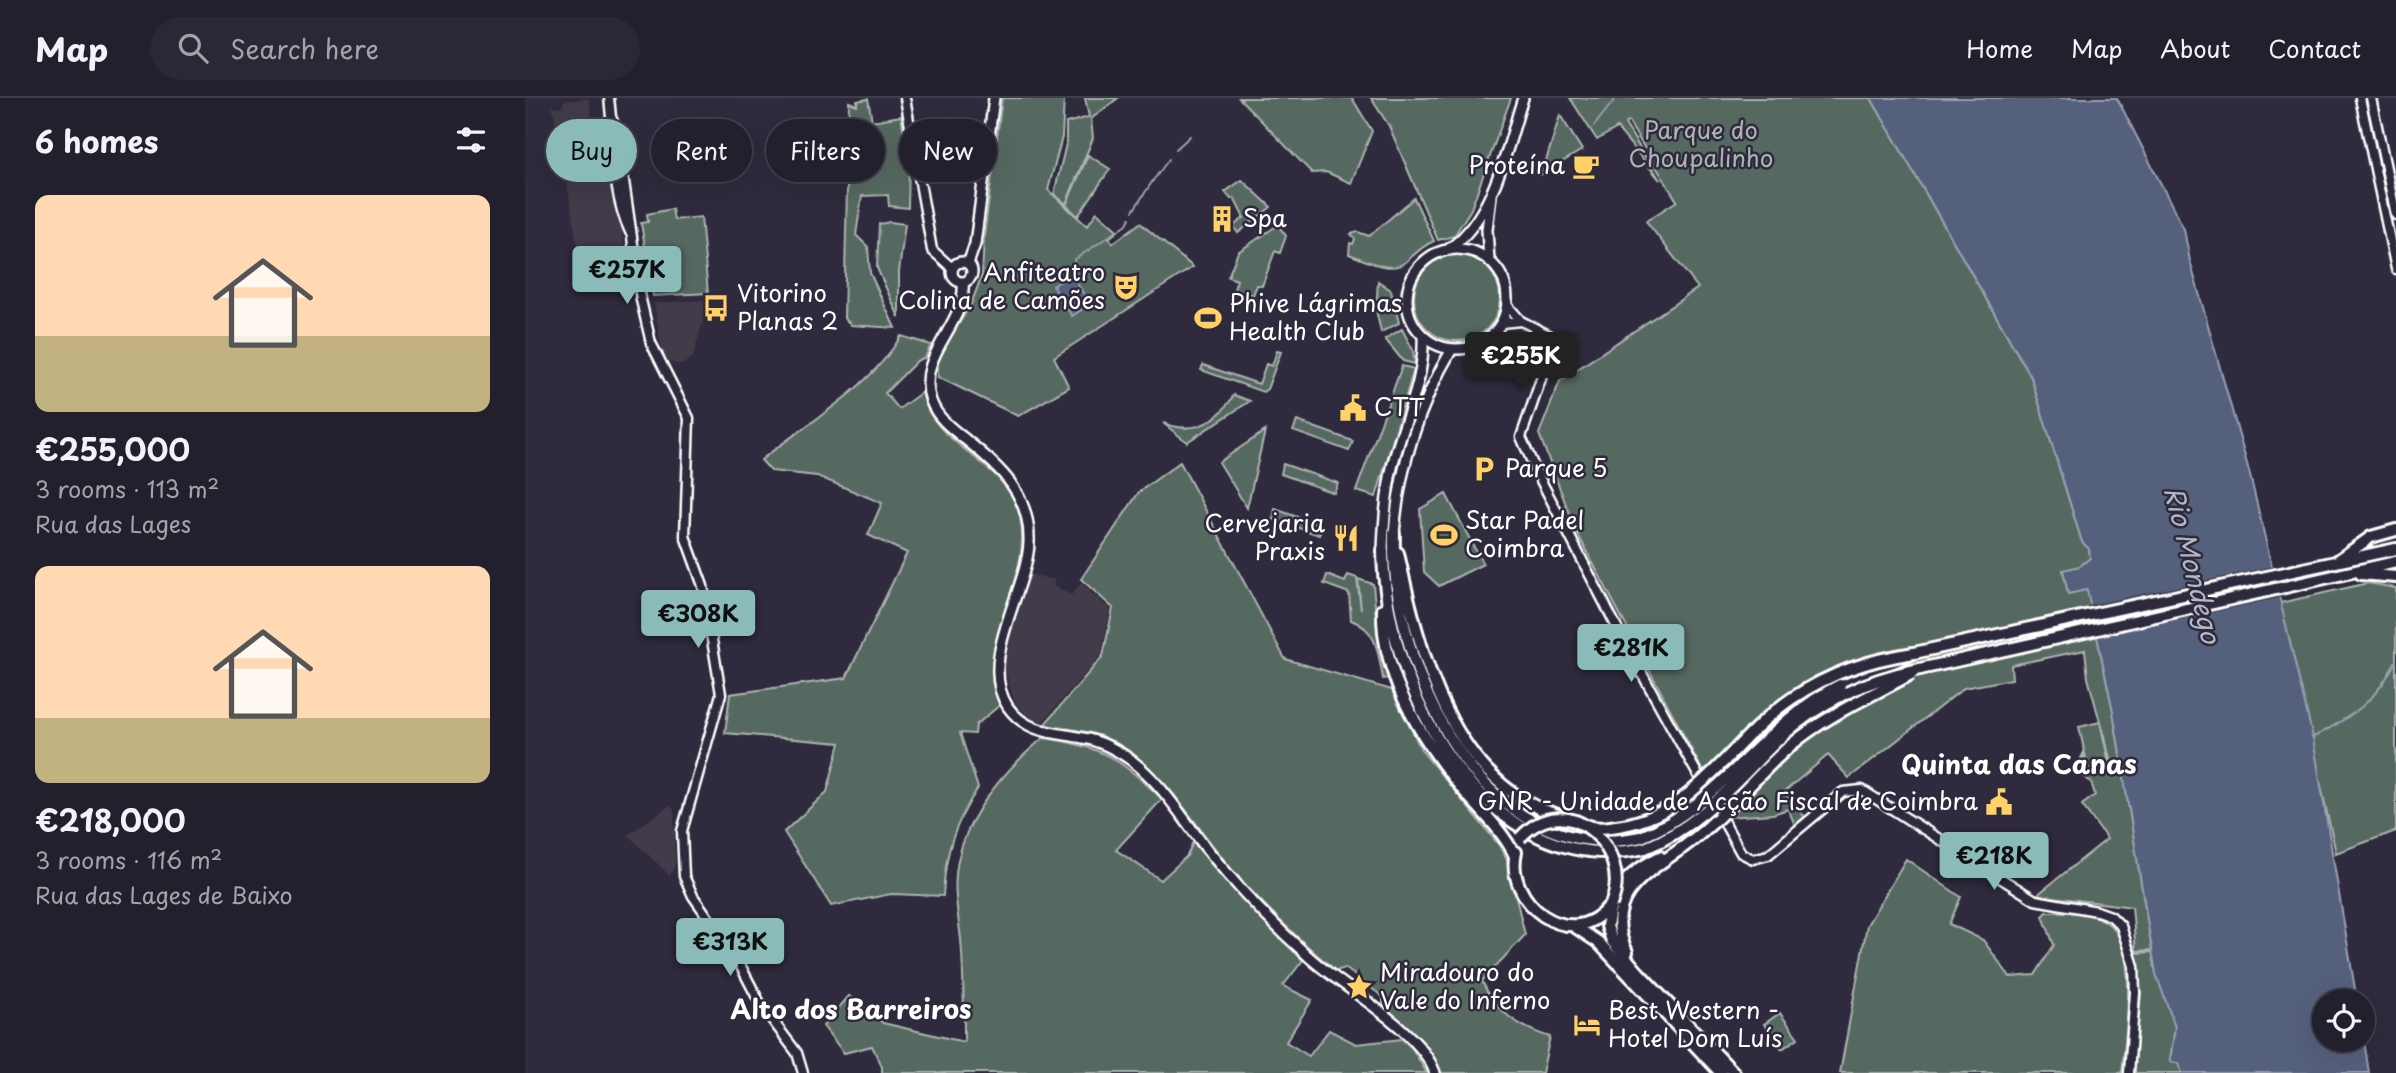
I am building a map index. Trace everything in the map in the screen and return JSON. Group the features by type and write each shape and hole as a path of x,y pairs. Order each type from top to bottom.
{"highway":[{"path":"2334,563 2362,542 2396,530"},
{"path":"1394,534 1412,619 1431,677 1462,737 1489,769 1524,803 1586,825 1614,826 1662,812 1706,780 1764,722 1805,690 1836,672 1882,658 2396,549"},
{"path":"1394,534 1397,598 1413,659 1434,709 1479,777 1529,820 1559,835 1588,842 1643,843 1664,840 1693,822 1784,735 1815,711 1873,681 2396,562"},
{"path":"1383,550 1382,625 1393,668 1414,720 1444,766 1502,833 1515,856"},
{"path":"2352,573 2396,577"},
{"path":"1384,582 1399,653 1424,715 1453,761 1487,800 1522,828 1571,850 1612,853 1643,843 1707,797 1760,742 1809,702 1840,685 1914,653"},
{"path":"1649,982 1622,941 1618,920 1625,898 1640,878 1716,822 1779,756 1811,730 1845,707 1920,669"},
{"path":"1565,817 1540,821 1520,838 1515,856 1517,875 1532,904 1548,920 1574,926 1598,942 1721,1073"},
{"path":"1586,825 1606,848 1616,878 1608,926 1612,941 1734,1073"},
{"path":"1574,926 1595,920 1612,901 1624,880 1637,868 1682,848"}],"main road":[{"path":"609,98 612,119 610,134 622,215 631,234 651,343 689,418 685,536 703,586 721,694 682,831 684,876 693,896 737,958 761,1005 791,1044 803,1073"},
{"path":"905,98 932,250 953,269 954,277 963,282"},
{"path":"994,98 975,244 968,264 972,275 963,282 959,304 931,362 929,390 937,413 1009,479 1025,508 1029,535 1027,562 1000,656 1001,687 1008,706 1028,726 1043,732 1086,738 1102,744 1149,775 1231,879 1265,915 1309,958 1417,1044 1435,1073"},
{"path":"1489,260 1487,230 1492,190 1523,98"},
{"path":"2360,98 2396,270"},
{"path":"2371,98 2396,215"},
{"path":"1450,249 1471,250 1489,260 1502,276 1507,305 1501,323 1477,345 1452,349 1437,345 1423,336 1408,312 1409,283 1426,260 1450,249 1464,238 1492,190"},
{"path":"953,269 960,262 968,264"},
{"path":"1507,305 1521,321 1546,332 1551,343 1521,437 1529,457 1624,641 1741,853 1753,859 1768,855 1843,792 1862,790 2035,900 2111,916 2125,934 2134,966 2135,993 2129,1073"},
{"path":"1501,323 1521,321"},
{"path":"1383,550 1391,475 1423,368 1423,336"},
{"path":"1394,534 1409,449 1428,396 1452,349"}],"shaded area":[{"path":"589,98 592,119 555,119 552,107 563,106 563,101"},
{"path":"567,182 613,182 626,255 580,263"},
{"path":"706,300 708,303 693,357 682,365 668,362 662,353 654,303"},
{"path":"1029,574 1055,580 1053,586 1071,595 1081,583 1110,609 1101,655 1041,724 1030,719 1015,703 1005,671 1007,644"},
{"path":"670,805 674,810 675,864 670,876 628,835"}],"green space":[{"path":"1002,98 1064,98 1062,137 1048,190 1087,226 1097,212 1118,231 1109,238 1113,243 1140,223 1193,267 1054,357 1069,387 1018,416 938,377 938,358 971,304 982,275 991,182 997,182 997,136"},
{"path":"1085,98 1118,98 1091,119 1093,138 1066,204 1054,194 1066,144 1066,123 1089,117"},
{"path":"1239,98 1352,98 1372,131 1351,183 1326,172 1312,173"},
{"path":"1371,98 1511,98 1471,209 1454,236 1438,240 1389,126"},
{"name":"Parque do Choupalinho","path":"1570,98 1871,98 2031,377 2082,542 2089,548 2090,558 2080,566 2063,571 2068,593 2087,589 2113,711 2152,950 2136,951 2132,907 2037,895 2107,839 2082,805 2095,795 2091,782 2075,770 2083,754 2087,775 2113,769 2088,678 2085,650 2011,665 2012,679 1964,688 1849,778 1828,755 1784,792 1805,817 1795,825 1788,809 1773,814 1727,817 1576,531 1539,434 1560,381 1698,288 1646,221 1677,201 1628,121 1625,124 1660,180 1617,128 1597,140"},
{"path":"868,99 872,119 849,119 849,102 857,105 857,101"},
{"path":"1560,115 1582,150 1542,174"},
{"path":"901,116 899,182 909,182 908,208 889,206 888,195 862,196 856,235 868,247 870,273 895,328 851,325 844,318 847,182 885,182 884,119"},
{"path":"1088,155 1110,169 1078,216 1066,205"},
{"path":"1242,180 1271,207 1238,233 1233,226 1244,218 1234,198 1231,199 1225,192"},
{"path":"1414,198 1434,241 1401,265 1394,267 1378,265 1349,254 1350,243 1353,244 1355,239 1351,234 1358,232 1369,236"},
{"path":"672,209 674,220 701,217 708,293 653,296 641,223 648,222 647,214"},
{"path":"879,224 905,224 899,272 899,317 877,268"},
{"path":"1278,225 1286,236 1280,253 1275,251 1262,286 1257,285 1253,295 1234,289 1237,280 1228,277 1238,252"},
{"path":"1457,255 1481,262 1493,274 1500,298 1493,322 1481,334 1457,341 1433,334 1421,322 1414,298 1421,274 1433,262"},
{"path":"1378,281 1391,290 1399,323 1381,332 1376,310"},
{"path":"1402,329 1413,350 1415,364 1403,361 1385,339"},
{"path":"901,336 931,345 925,358 918,360 885,393 899,409 922,392 928,410 939,426 998,477 1010,492 1018,510 1022,533 1020,557 996,652 995,678 1000,705 976,725 975,734 960,733 978,788 952,839 943,896 891,894 831,906 784,832 827,792 840,743 725,733 730,694 846,678 907,553 868,535 882,503 817,476 771,471 761,460 855,389 888,355"},
{"path":"1277,351 1281,352 1267,389 1263,392 1201,370 1203,365 1259,384 1266,364 1272,366"},
{"path":"1402,366 1414,369 1376,497 1356,491"},
{"path":"1234,395 1250,401 1187,442 1163,423 1185,428 1204,424 1220,413"},
{"path":"1297,421 1353,441 1349,451 1293,431"},
{"path":"1265,431 1247,508 1219,462"},
{"path":"1180,462 1285,659 1392,690 1422,751 1499,845 1507,860 1525,935 1482,981 1487,992 1509,1016 1518,1023 1550,1037 1542,1073 1440,1073 1425,1044 1383,1009 1383,997 1345,968 1336,971 1284,924 1236,874 1154,773 1121,746 1103,737 1044,725 1103,656 1113,608 1081,579 1139,492"},
{"path":"1283,464 1338,483 1334,493 1281,474"},
{"name":"Star Padel Coimbra","path":"1446,494 1483,564 1439,586 1424,572 1420,509"},
{"path":"1275,509 1323,526 1319,535 1273,519"},
{"path":"1327,575 1345,582 1348,575 1357,578 1361,609 1358,579 1373,584 1377,626 1390,678 1383,679 1372,636 1360,624 1351,620 1349,593 1324,584"},
{"path":"2368,583 2396,588 2396,831 2336,853 2280,603"},
{"path":"2100,722 2110,767 2089,772 2079,727"},
{"path":"1043,738 1080,745 1109,756 1134,773 1162,799 1116,850 1161,880 1187,856 1193,842 1227,883 1303,960 1283,986 1312,1000 1286,1042 1309,1056 1329,1030 1356,1044 1402,1039 1412,1048 1427,1073 882,1073 872,1046 844,1053 823,1026 849,996 883,1023 964,1042 963,965 956,890 958,860 971,824 990,792"},
{"path":"1906,859 1961,897 1949,924 1983,940 2010,977 2035,975 2054,945 2043,916 2047,912 2089,915 2110,925 2119,937 2125,954 2127,973 2127,1017 2122,1073 1840,1073 1867,925"},
{"path":"2152,952 2175,1027 2170,1061 2179,1064 2182,1073 2134,1073 2141,993 2136,953"},
{"path":"1780,1013 1798,1038 1782,1049 1764,1024"}],"water":[{"name":"Rio Mondego","path":"1871,98 2117,98 2184,229 2190,261 2249,471 2313,738 2355,989 2312,989 2312,1052 2366,1052 2369,1073 2182,1073 2179,1064 2170,1061 2175,1027 2156,974 2113,711 2087,590 2068,594 2063,570 2080,566 2090,558 2089,549 2082,542 2031,377"},
{"path":"1071,274 1090,304 1072,316 1053,286"}],"pier":[{"path":"2275,566 2283,597 2093,638 2087,606"}],"waterway":[{"path":"1594,126 1616,98"},
{"path":"1176,149 1187,139"},
{"path":"1155,178 1169,159"},
{"path":"1133,211 1154,179"},
{"path":"1072,281 1077,278 1074,260 1127,224 1130,218"},
{"path":"2312,738 2351,715 2372,697 2381,687 2396,660"}],"place":[{"name":"Proteína","path":"1586,166"},
{"name":"Spa","path":"1222,219"},
{"name":"Anfiteatro Colina de Camões","path":"1126,287"},
{"name":"Vitorino Planas 2","path":"716,308"},
{"name":"Phive Lágrimas Health Club","path":"1208,318"},
{"name":"CTT","path":"1353,408"},
{"name":"Parque 5","path":"1484,469"},
{"name":"Star Padel Coimbra","path":"1444,535"},
{"name":"Cervejaria Praxis","path":"1346,538"},
{"name":"GNR - Unidade de Acção Fiscal de Coimbra","path":"1999,802"},
{"name":"Miradouro do Vale do Inferno","path":"1359,987"},
{"name":"Best Western - Hotel Dom Luís","path":"1587,1025"}],"district":[{"name":"Quinta das Canas","path":"2019,765"},
{"name":"Alto dos Barreiros","path":"851,1010"}]}
